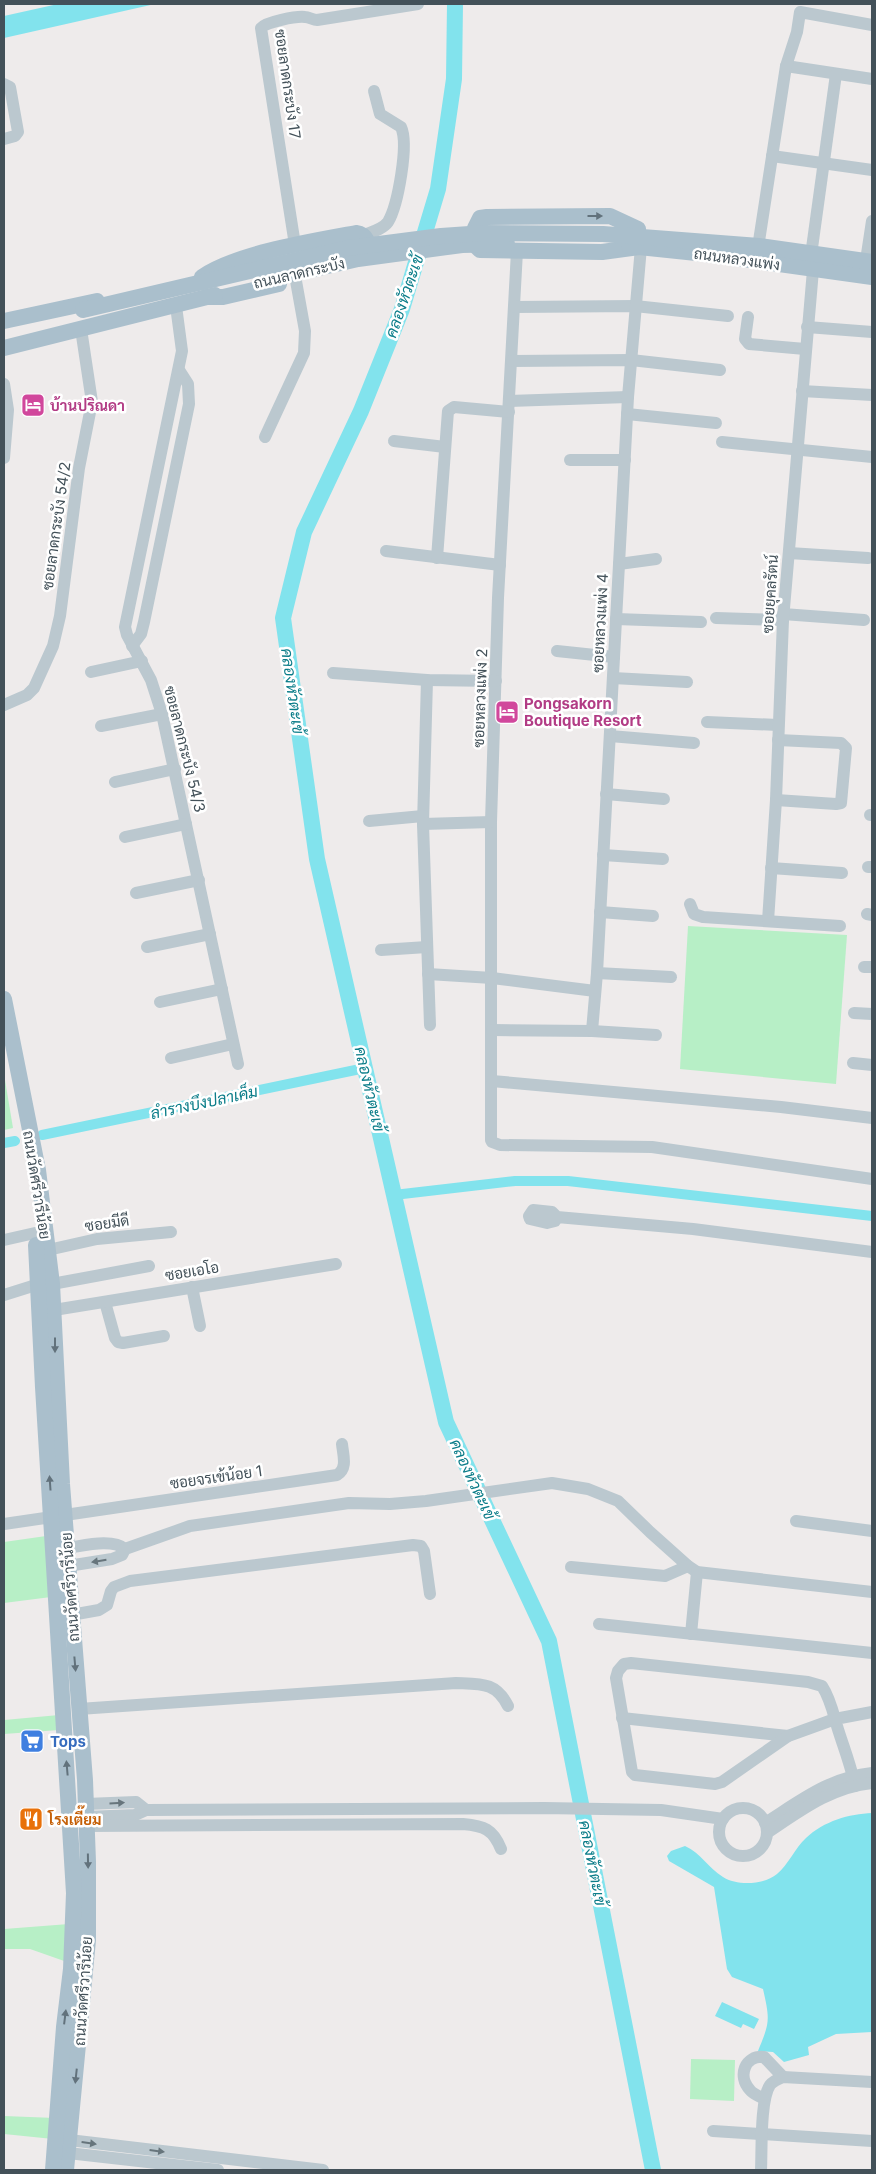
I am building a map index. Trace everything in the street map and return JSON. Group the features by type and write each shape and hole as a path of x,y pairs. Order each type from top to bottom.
{"main road":[{"path":"638,229 610,216 480,218 475,228 477,248 480,250 602,252 640,247"},
{"name":"ถนนลาดกระบัง","path":"4,348 206,297 260,273 356,243 461,229 602,236"},
{"name":"ถนนหลวงแพ่ง","path":"602,236 638,229 759,241 871,257"},
{"path":"202,277 226,264 295,245 356,233 364,235 367,239 370,258 365,265 223,297 206,297"},
{"path":"4,328 348,248 441,236 484,233 603,234 871,257"},
{"name":"ถนนหลวงแพ่ง","path":"602,236 640,247 706,254 872,277"},
{"path":"4,338 335,257 412,245 480,239 528,237 598,238 657,243 872,272"},
{"name":"ถนนลาดกระบัง","path":"4,321 202,277 260,273"},
{"path":"4,999 28,1123"},
{"name":"ถนนวัดศรีวารีน้อย","path":"28,1123 35,1233 45,1284 54,1310 58,1516 67,1548 79,1709 80,1814 71,1968 64,2027 53,2170"},
{"name":"ถนนวัดศรีวารีน้อย","path":"28,1123 38,1170 48,1250 42,1362 58,1516 88,1940 66,2170"}],"street":[{"name":"ซอยลาดกระบัง 17","path":"295,245 260,28 266,23 298,17 317,20 418,4"},
{"path":"759,241 786,66 797,32 800,12 872,25"},
{"path":"786,66 872,79"},
{"path":"812,248 836,74"},
{"path":"4,84 10,87 18,132 15,136 4,138"},
{"path":"364,235 387,223 394,203 405,149 401,127 380,114 374,91"},
{"path":"772,156 872,170"},
{"path":"871,257 872,221"},
{"name":"ซอยหลวงแพ่ง 4","path":"592,1031 604,855 628,397 640,247"},
{"name":"ซอยหลวงแพ่ง 2","path":"517,251 500,565 492,822 492,1081 490,1136 492,1142 496,1144 652,1148 872,1179"},
{"name":"ซอยยุคลรัตน์","path":"768,921 776,800 783,617 813,270"},
{"path":"265,437 304,353 305,331 296,280"},
{"path":"515,307 635,306 728,316"},
{"name":"ซอยลาดกระบัง 54/3","path":"172,307 183,344 125,622 127,635 142,660 162,714 238,1064"},
{"path":"748,316 744,338 749,344 805,349"},
{"path":"807,327 872,332"},
{"name":"ซอยลาดกระบัง 54/2","path":"4,705 27,695 34,688 53,646 60,616 80,468 92,402 80,329"},
{"path":"512,361 631,360 720,370"},
{"path":"132,646 141,634 144,622 189,404 188,384 180,364"},
{"path":"4,384 7,397 4,458"},
{"path":"802,391 872,395"},
{"path":"437,558 447,416 451,408 509,407 628,397"},
{"path":"627,414 716,423"},
{"path":"394,441 445,447"},
{"path":"722,442 872,457"},
{"path":"570,460 625,460"},
{"path":"386,551 500,565"},
{"path":"789,553 868,558"},
{"path":"619,564 656,559"},
{"path":"716,618 783,617 864,620"},
{"path":"616,619 701,622"},
{"path":"557,651 614,657"},
{"path":"91,672 142,660"},
{"path":"333,673 427,680 496,681"},
{"path":"613,678 687,682"},
{"path":"427,680 423,820 430,1025"},
{"path":"102,726 162,714"},
{"path":"707,722 778,725"},
{"path":"610,736 694,743"},
{"path":"776,800 841,803 846,748 841,743 778,740"},
{"path":"115,782 174,770"},
{"path":"606,794 664,799"},
{"path":"369,822 423,820 492,822"},
{"path":"126,837 186,824"},
{"path":"604,855 663,859"},
{"path":"771,868 842,873"},
{"path":"136,893 199,880"},
{"path":"690,904 691,912 697,916 840,926"},
{"path":"600,912 653,916"},
{"path":"147,947 210,934"},
{"path":"381,950 427,947"},
{"path":"597,973 671,977"},
{"path":"428,974 492,978 595,991"},
{"path":"160,1002 222,989"},
{"path":"854,1013 872,1014"},
{"path":"492,1030 592,1031 656,1035"},
{"path":"171,1058 233,1044"},
{"path":"853,1063 872,1064"},
{"path":"492,1081 781,1107 872,1118"},
{"path":"558,1217 693,1229 872,1252"},
{"name":"ซอยมีดี","path":"48,1250 97,1239 172,1232"},
{"path":"4,1240 35,1233"},
{"name":"ซอยเอโอ","path":"54,1310 336,1264"},
{"path":"4,1295 45,1284 149,1266"},
{"path":"192,1287 200,1326"},
{"path":"105,1302 115,1338 118,1342 123,1343 164,1336"},
{"name":"ซอยจรเข้น้อย 1","path":"4,1524 337,1475 343,1470 344,1464 342,1444"},
{"path":"68,1566 112,1559 122,1555 125,1549 190,1526 349,1503 390,1504 426,1501 552,1483 588,1489 618,1501 693,1569 691,1634"},
{"path":"796,1521 872,1531"},
{"path":"67,1548 120,1544 125,1549"},
{"path":"72,1615 99,1610 107,1604 110,1591 114,1587 130,1581 413,1545 421,1546 424,1552 430,1594"},
{"path":"571,1567 665,1576 693,1569 872,1592"},
{"path":"599,1624 872,1653"},
{"path":"854,1780 835,1719 822,1686 808,1682 631,1663 624,1664 618,1671 616,1678 632,1772 706,1784 722,1782 788,1736 835,1719 872,1712"},
{"path":"79,1709 456,1683 483,1684 497,1689 508,1706"},
{"path":"622,1718 788,1736"},
{"path":"766,1828 754,1811 745,1809 730,1813 720,1826 721,1842 725,1848 739,1856 747,1856 761,1848 766,1828 810,1794 872,1773"},
{"path":"854,1780 872,1783"},
{"path":"80,1814 136,1802 146,1810 544,1808 661,1810 724,1819"},
{"path":"80,1814 463,1824 478,1826 488,1830 496,1837 500,1849"},
{"path":"764,2099 751,2092 746,2085 743,2070 746,2064 752,2058 764,2057 783,2077"},
{"path":"761,2170 764,2099 770,2084 783,2077 872,2082"},
{"path":"712,2131 872,2141"},
{"path":"69,2146 225,2164 323,2170"},
{"path":"124,2153 218,2170"}],"green space":[{"path":"688,926 847,935 836,1084 680,1069"},
{"path":"4,1074 13,1128 4,1130"},
{"path":"46,1536 51,1597 4,1603 4,1542"},
{"path":"59,1715 59,1730 4,1734 4,1720"},
{"path":"69,1924 67,1962 30,1949 4,1949 4,1929"},
{"path":"691,2059 735,2060 734,2101 690,2099"},
{"path":"4,2116 55,2118 53,2139 4,2134"}],"water":[{"path":"58,4 155,4 4,38 4,16"},
{"path":"872,1813 872,2032 836,2034 808,2047 809,2055 784,2062 773,2052 758,2051 768,2021 763,1989 732,1977 727,1969 714,1887 669,1861 667,1856 671,1851 685,1846 729,1880 743,1883 758,1882 772,1878 777,1874 802,1842 821,1827 846,1817"},
{"path":"722,2002 759,2019 754,2029 743,2024 741,2028 715,2016"}],"waterway":[{"name":"คลองหัวตะเข้","path":"455,4 454,79 438,189 402,309 361,411 304,532 283,618 317,859 446,1422 549,1641 653,2170"},
{"name":"ลำรางบึงปลาเค็ม","path":"42,1135 365,1068"},
{"name":"ลำรางบึงปลาเค็ม","path":"4,1143 15,1141"},
{"path":"394,1195 515,1181 568,1181 872,1216"}],"place":[{"name":"บ้านปริณดา","path":"33,405"},
{"name":"Pongsakorn Boutique Resort","path":"507,712"},
{"name":"Tops","path":"32,1741"},
{"name":"โรงเตี๊ยม","path":"31,1819"}]}
